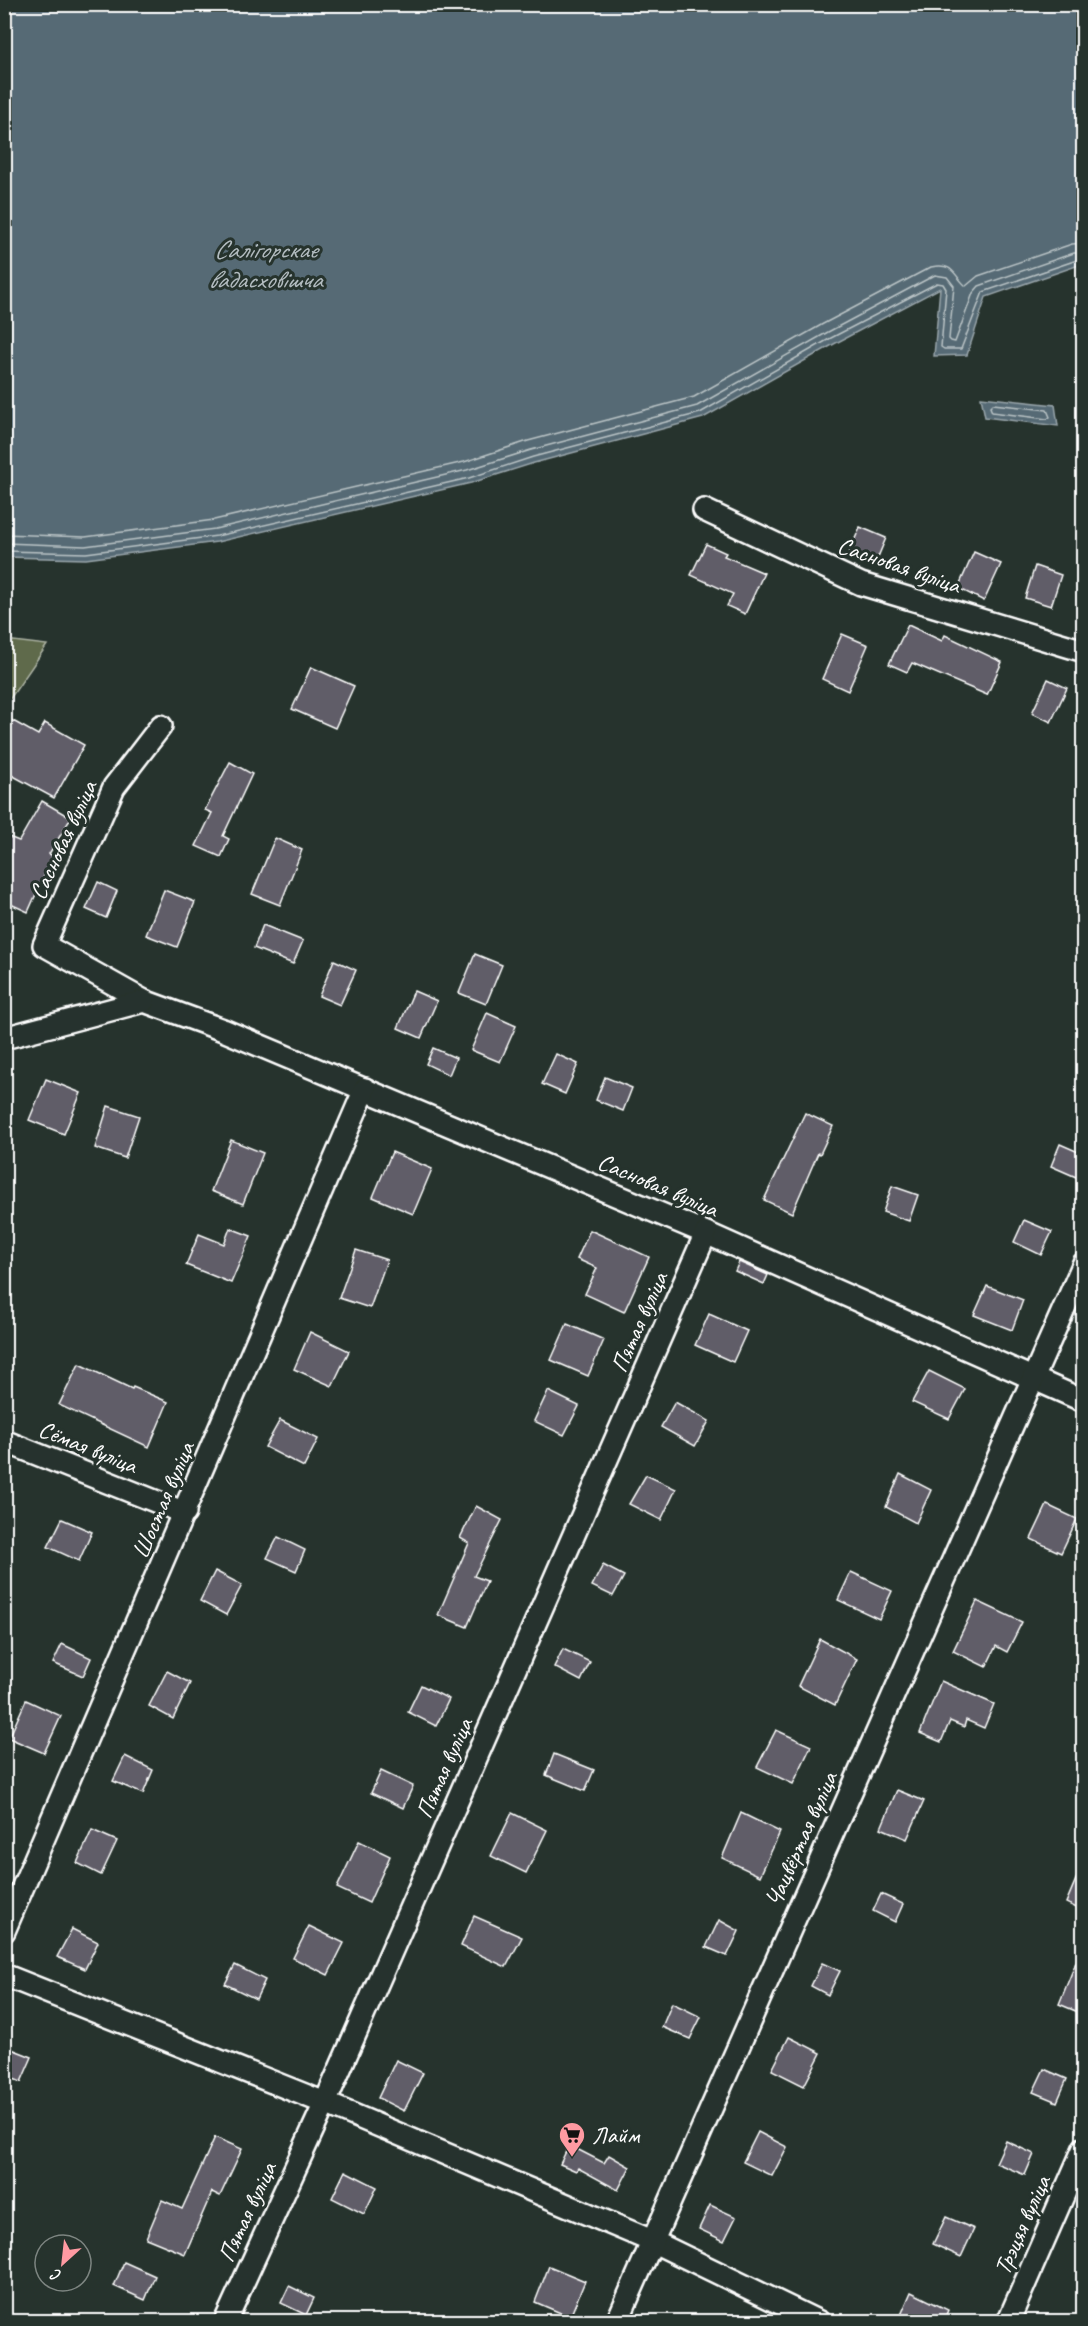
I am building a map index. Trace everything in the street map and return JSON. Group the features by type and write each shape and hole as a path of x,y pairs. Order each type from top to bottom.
{"street":[{"name":"Сасновая вуліца","path":"704,510 861,584 1083,651"},
{"name":"Сасновая вуліца","path":"161,726 114,787 44,945 144,1001 223,1030 706,1233 1083,1401"},
{"path":"4,1038 144,1001"},
{"name":"Шостая вуліца","path":"4,1931 365,1089"},
{"name":"Пятая вуліца","path":"225,2322 325,2103 706,1233"},
{"path":"1033,1378 1083,1263"},
{"name":"Чацвёртая вуліца","path":"617,2322 1033,1378"},
{"name":"Сёмая вуліца","path":"4,1441 185,1513"},
{"path":"4,1975 325,2103 652,2241 819,2322"},
{"name":"Трэцяя вуліца","path":"1008,2322 1083,2148"}],"green space":[{"path":"4,640 47,645 5,706"}],"water":[{"name":"Салігорскае вадасховішча","path":"5,4 1083,5 1083,267 1079,265 986,297 967,355 934,356 940,288 834,344 703,418 534,463 471,483 217,542 86,559 5,557"},
{"path":"981,397 1055,405 1058,426 985,417"}],"building":[{"path":"860,527 886,538 875,564 849,553"},
{"path":"706,544 726,553 724,556 764,573 745,614 727,606 733,594 691,575"},
{"path":"974,552 1001,564 984,601 958,588"},
{"path":"1035,566 1061,575 1051,606 1025,598"},
{"path":"908,625 942,641 945,635 1002,662 987,695 912,663 907,672 889,664"},
{"path":"842,634 868,645 848,691 822,679"},
{"path":"311,667 354,686 335,728 292,709"},
{"path":"1048,679 1067,688 1051,722 1032,713"},
{"path":"4,716 38,735 45,723 84,745 54,798 4,771"},
{"path":"230,762 252,774 223,836 229,839 221,857 196,846 212,813 205,810"},
{"path":"42,801 71,818 49,854 53,856 28,912 4,901 4,835 19,841"},
{"path":"275,838 302,850 280,905 252,894"},
{"path":"98,882 117,891 106,918 86,909"},
{"path":"164,890 195,902 177,947 146,935"},
{"path":"263,925 303,941 293,964 254,948"},
{"path":"475,954 502,965 486,1004 459,993"},
{"path":"334,960 356,970 340,1005 319,996"},
{"path":"414,991 437,1001 421,1038 398,1028"},
{"path":"487,1013 516,1026 500,1062 471,1050"},
{"path":"433,1048 456,1058 449,1075 426,1064"},
{"path":"556,1054 578,1064 565,1094 542,1084"},
{"path":"605,1077 632,1088 623,1111 596,1100"},
{"path":"46,1079 81,1093 64,1134 29,1120"},
{"path":"108,1106 139,1116 125,1158 95,1148"},
{"path":"805,1113 833,1126 820,1154 818,1153 792,1213 764,1200"},
{"path":"231,1140 263,1153 243,1204 211,1191"},
{"path":"1060,1144 1083,1154 1083,1180 1051,1166"},
{"path":"392,1152 432,1169 413,1214 373,1197"},
{"path":"892,1186 918,1195 909,1221 883,1212"},
{"path":"1024,1220 1052,1232 1041,1255 1014,1242"},
{"path":"230,1228 251,1236 231,1283 186,1265 199,1234 224,1244"},
{"path":"590,1230 649,1257 624,1312 585,1294 597,1268 577,1259"},
{"path":"356,1250 387,1260 370,1308 339,1298"},
{"path":"739,1262 768,1275 764,1284 735,1271"},
{"path":"987,1286 1023,1300 1012,1330 974,1315"},
{"path":"709,1314 747,1331 733,1362 695,1345"},
{"path":"567,1324 604,1340 588,1376 551,1360"},
{"path":"310,1332 349,1351 332,1386 294,1369"},
{"path":"79,1364 132,1389 133,1387 168,1402 149,1447 59,1405"},
{"path":"929,1371 965,1389 949,1419 912,1402"},
{"path":"548,1391 579,1406 564,1435 534,1421"},
{"path":"675,1402 709,1421 695,1446 661,1427"},
{"path":"280,1420 318,1439 304,1467 265,1447"},
{"path":"900,1474 931,1490 916,1523 886,1507"},
{"path":"646,1475 676,1489 661,1520 629,1504"},
{"path":"1047,1505 1077,1519 1061,1553 1031,1539"},
{"path":"476,1506 502,1520 474,1576 487,1581 467,1627 438,1615 469,1543 460,1538"},
{"path":"62,1519 92,1532 79,1561 48,1547"},
{"path":"278,1537 305,1550 296,1571 267,1558"},
{"path":"603,1565 624,1576 613,1596 592,1586"},
{"path":"215,1571 242,1585 226,1615 200,1601"},
{"path":"851,1572 892,1591 879,1619 838,1600"},
{"path":"977,1601 1022,1622 1007,1652 996,1646 986,1667 953,1651"},
{"path":"820,1639 857,1659 835,1705 798,1686"},
{"path":"62,1644 91,1658 83,1676 53,1663"},
{"path":"563,1649 590,1662 581,1681 554,1667"},
{"path":"167,1671 190,1683 173,1719 149,1706"},
{"path":"941,1681 994,1704 984,1728 966,1720 964,1727 950,1721 941,1742 920,1733"},
{"path":"421,1685 449,1699 436,1726 408,1712"},
{"path":"26,1700 61,1716 44,1753 9,1738"},
{"path":"776,1730 811,1746 793,1784 757,1767"},
{"path":"554,1754 594,1770 585,1791 546,1775"},
{"path":"125,1756 153,1770 143,1794 113,1781"},
{"path":"381,1771 413,1786 403,1808 371,1793"},
{"path":"897,1790 924,1801 907,1839 881,1828"},
{"path":"512,1813 547,1830 526,1873 491,1856"},
{"path":"741,1813 780,1832 760,1876 722,1858"},
{"path":"92,1830 117,1841 101,1875 77,1863"},
{"path":"359,1841 390,1856 369,1903 337,1888"},
{"path":"1083,1863 1083,1911 1066,1903"},
{"path":"881,1894 903,1904 895,1922 873,1911"},
{"path":"474,1916 522,1937 506,1967 461,1946"},
{"path":"719,1920 739,1931 727,1956 706,1947"},
{"path":"309,1926 344,1943 328,1975 293,1958"},
{"path":"72,1929 98,1942 85,1969 57,1957"},
{"path":"1083,1945 1083,2014 1059,2004"},
{"path":"822,1963 840,1971 828,1995 811,1986"},
{"path":"235,1965 265,1980 256,1999 225,1984"},
{"path":"672,2003 701,2017 690,2039 662,2027"},
{"path":"789,2037 821,2053 804,2086 772,2070"},
{"path":"4,2046 32,2057 21,2082 4,2075"},
{"path":"396,2060 423,2073 404,2111 378,2098"},
{"path":"1044,2069 1067,2079 1057,2102 1033,2092"},
{"path":"758,2132 787,2147 772,2176 743,2162"},
{"path":"215,2137 242,2149 220,2196 212,2192 185,2254 146,2238 162,2200 182,2209"},
{"path":"1006,2141 1034,2154 1025,2175 996,2163"},
{"path":"569,2145 604,2163 609,2155 630,2167 618,2190 578,2168 576,2171 560,2164"},
{"path":"345,2171 377,2187 364,2214 332,2198"},
{"path":"710,2205 736,2217 724,2241 699,2229"},
{"path":"946,2217 974,2229 961,2257 933,2244"},
{"path":"124,2262 155,2276 145,2300 114,2286"},
{"path":"549,2266 585,2281 570,2317 535,2302"},
{"path":"289,2286 314,2298 306,2315 281,2303"},
{"path":"911,2292 948,2310 943,2322 898,2322"}],"place":[{"name":"Лайм","path":"572,2158"}]}
